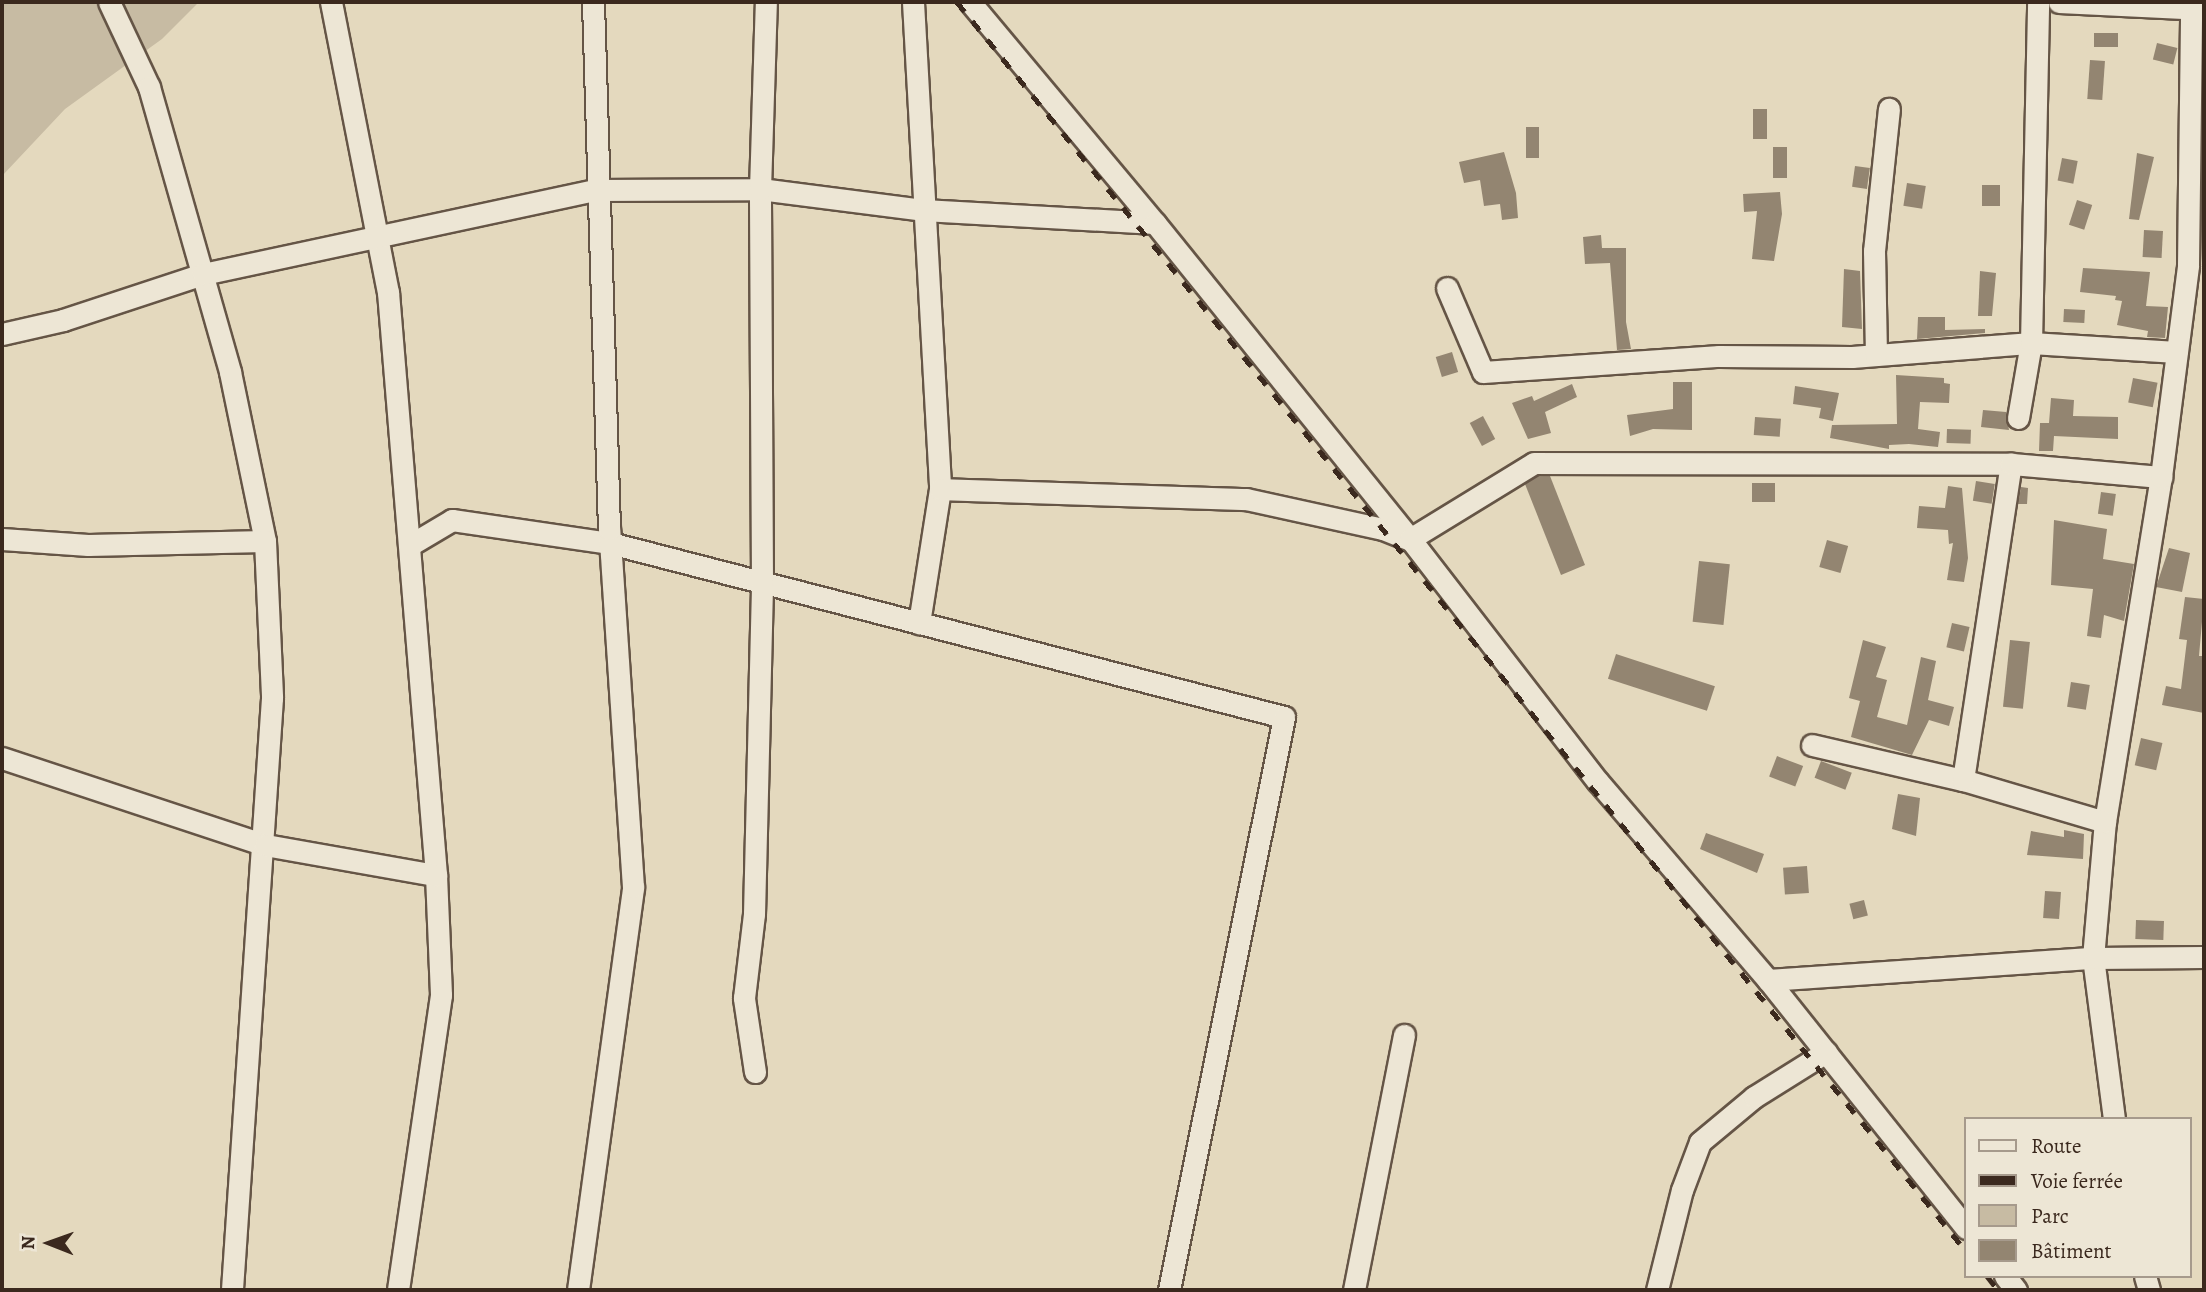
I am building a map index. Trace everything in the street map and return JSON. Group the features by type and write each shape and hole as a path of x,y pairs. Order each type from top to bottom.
{"street":[{"path":"109,2 149,87 230,372 265,541 272,698 265,845 232,1290"},
{"path":"331,2 388,292 436,875 440,995 398,1290"},
{"path":"578,1290 633,887 610,543 596,190 593,2"},
{"path":"755,1072 744,998 754,914 762,582 761,189 766,2"},
{"path":"913,2 940,489 919,623"},
{"path":"970,2 1155,223 1410,539 1598,782 1768,980 1965,1226"},
{"path":"2018,418 2031,343 2038,2"},
{"path":"2059,2 2198,9 2188,265 2161,477 2105,822 2093,958 2114,1117"},
{"path":"1876,355 1874,251 1889,109"},
{"path":"2,334 63,320 203,274 376,234 596,190 761,189 923,209 1155,223"},
{"path":"1447,288 1483,372 1719,356 1876,355 2031,343 2177,352"},
{"path":"1410,539 1534,463 2011,464 2161,477"},
{"path":"1963,780 2011,464"},
{"path":"940,489 1246,499 1383,529 1410,539"},
{"path":"410,545 452,520 610,543 1284,717 1169,1290"},
{"path":"2,539 88,545 265,541"},
{"path":"1812,745 1963,780 2105,822"},
{"path":"2,758 265,845 436,875"},
{"path":"1768,980 2093,958 2204,957"},
{"path":"1354,1290 1404,1035"},
{"path":"1657,1290 1682,1190 1700,1142 1754,1097 1826,1052"}],"green space":[{"path":"2,2 199,2 162,39 65,109 2,176"}],"building":[{"path":"2094,33 2118,33 2118,47 2094,47"},
{"path":"2157,43 2177,48 2173,65 2153,59"},
{"path":"2090,60 2105,61 2102,100 2087,99"},
{"path":"1753,109 1767,109 1767,139 1753,139"},
{"path":"1526,127 1539,127 1539,158 1526,158"},
{"path":"1773,147 1787,147 1787,178 1773,178"},
{"path":"1504,152 1516,193 1518,218 1502,220 1500,204 1484,206 1480,180 1464,183 1459,162"},
{"path":"2137,153 2154,157 2139,220 2129,219"},
{"path":"2062,158 2078,161 2073,184 2058,181"},
{"path":"1855,166 1870,168 1867,189 1852,187"},
{"path":"1907,183 1926,186 1922,209 1903,206"},
{"path":"1982,185 2000,185 2000,206 1982,206"},
{"path":"1780,192 1782,214 1774,261 1752,259 1757,211 1744,212 1743,194"},
{"path":"2077,200 2092,205 2084,230 2069,225"},
{"path":"2144,230 2163,231 2162,258 2143,257"},
{"path":"1601,235 1602,248 1626,248 1626,322 1631,349 1617,350 1610,263 1585,264 1583,237"},
{"path":"2083,268 2150,272 2146,306 2168,307 2165,338 2147,337 2148,331 2117,325 2122,301 2115,300 2116,296 2080,292"},
{"path":"1844,269 1860,271 1862,329 1842,327"},
{"path":"1980,271 1996,273 1992,316 1978,316"},
{"path":"2064,309 2085,310 2084,323 2063,322"},
{"path":"1918,317 1945,317 1945,330 1985,329 1985,333 1917,339"},
{"path":"1452,352 1458,372 1442,377 1436,357"},
{"path":"1896,375 1944,378 1944,383 1950,384 1949,403 1920,402 1918,429 1940,432 1938,447 1909,444 1889,445 1889,449 1830,438 1832,425 1897,424"},
{"path":"2133,378 2158,383 2153,407 2128,403"},
{"path":"1673,382 1692,382 1692,430 1653,429 1630,436 1627,415 1673,409"},
{"path":"1572,384 1577,397 1545,412 1551,433 1528,439 1512,403 1532,396 1534,401"},
{"path":"1795,386 1839,393 1833,421 1819,418 1821,408 1793,404"},
{"path":"2051,398 2074,400 2073,416 2118,417 2118,439 2054,436 2053,451 2039,451 2040,423 2049,423"},
{"path":"1983,410 2006,412 2009,430 1981,427"},
{"path":"1483,416 1495,439 1482,446 1470,423"},
{"path":"1755,417 1781,419 1780,437 1754,435"},
{"path":"1947,429 1971,430 1970,444 1947,443"},
{"path":"1538,476 1550,476 1585,565 1561,575 1525,484"},
{"path":"1976,481 1995,484 1992,504 1973,501"},
{"path":"1752,483 1775,483 1775,502 1752,502"},
{"path":"1948,486 1962,488 1968,558 1964,582 1947,580 1953,543 1949,544 1948,530 1917,528 1919,506 1945,508"},
{"path":"2021,487 2028,488 2027,504 2018,504"},
{"path":"2101,492 2116,494 2113,516 2098,514"},
{"path":"2054,520 2107,529 2103,559 2134,564 2124,621 2104,615 2101,638 2087,636 2093,589 2051,585"},
{"path":"1827,540 1848,546 1840,573 1819,567"},
{"path":"2169,548 2190,553 2182,592 2156,587"},
{"path":"1699,561 1730,564 1723,625 1693,622"},
{"path":"2185,597 2204,599 2199,656 2204,656 2204,713 2162,705 2166,686 2181,689 2187,640 2179,639"},
{"path":"1952,623 1970,627 1964,651 1946,647"},
{"path":"1863,640 1886,647 1876,677 1887,680 1877,717 1907,725 1921,657 1936,661 1928,700 1954,707 1949,726 1929,720 1912,755 1851,737 1860,701 1849,698"},
{"path":"2010,640 2030,642 2023,709 2003,707"},
{"path":"1616,654 1715,686 1707,711 1608,679"},
{"path":"2071,682 2090,685 2086,710 2067,707"},
{"path":"2141,738 2162,743 2156,770 2135,765"},
{"path":"1777,756 1803,766 1795,787 1769,777"},
{"path":"1821,761 1852,773 1845,790 1815,778"},
{"path":"1898,794 1920,798 1916,836 1892,829"},
{"path":"2064,830 2084,834 2083,859 2027,855 2031,831 2064,837"},
{"path":"1706,833 1764,854 1757,873 1700,849"},
{"path":"1807,866 1809,893 1785,895 1783,868"},
{"path":"2045,891 2061,892 2059,919 2043,918"},
{"path":"1864,900 1868,916 1853,919 1849,904"},
{"path":"2136,920 2164,921 2163,940 2135,939"}],"railway":[{"path":"957,2 1965,1250"},
{"path":"1989,1278 1998,1290"}]}
